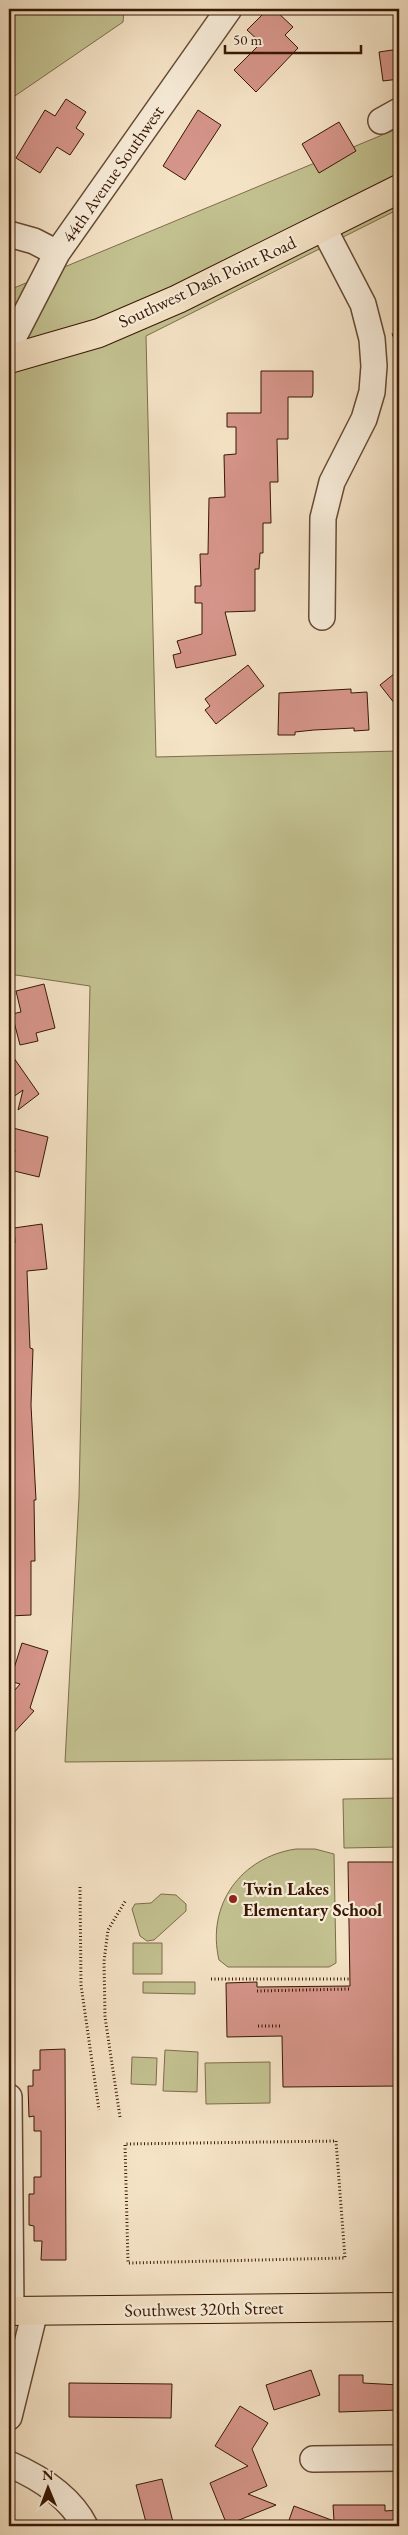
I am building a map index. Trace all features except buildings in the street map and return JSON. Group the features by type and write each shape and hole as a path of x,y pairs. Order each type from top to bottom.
{"main road":[{"name":"Southwest Dash Point Road","path":"9,359 99,332 178,299 399,189"},
{"name":"Southwest 320th Street","path":"18,2311 399,2307"}],"street":[{"name":"44th Avenue Southwest","path":"9,346 57,253 229,9"},
{"path":"322,617 323,518 332,482 364,418 372,392 374,366 372,339 363,304 323,227"},
{"path":"9,234 34,241 57,253"},
{"path":"9,2097 10,2239 18,2311 9,2417"},
{"path":"313,2459 399,2458"},
{"path":"9,2464 53,2488 74,2508 85,2526"}],"path":[{"path":"80,1887 82,2000 99,2110"},
{"path":"120,2116 105,2017 105,1954 108,1930 126,1900"},
{"path":"211,1979 350,1979"},
{"path":"257,1991 350,1990"},
{"path":"258,2026 282,2026"},
{"path":"336,2141 345,2258 128,2263 124,2144 336,2141"}],"shaded area":[{"path":"9,9 124,9 123,22 9,100"},
{"path":"399,128 399,209 146,336 156,757 399,751 399,1759 65,1762 79,1497 90,986 9,974 9,290"},
{"path":"399,1798 399,1847 344,1848 343,1799"},
{"path":"296,1849 315,1849 334,1854 336,1963 329,1967 228,1967 219,1960 216,1940 218,1921 223,1903 232,1887 244,1873 259,1862 276,1854"},
{"path":"161,1894 176,1895 186,1904 186,1911 154,1940 147,1941 140,1936 132,1909 135,1904 151,1903"},
{"path":"133,1943 162,1943 162,1974 133,1974"},
{"path":"143,1982 195,1982 195,1994 143,1993"},
{"path":"165,2050 198,2052 197,2092 163,2091"},
{"path":"132,2057 157,2058 156,2085 131,2084"},
{"path":"270,2062 270,2103 206,2104 205,2063"}],"place":[{"name":"Twin Lakes Elementary School","path":"233,1899"}]}
